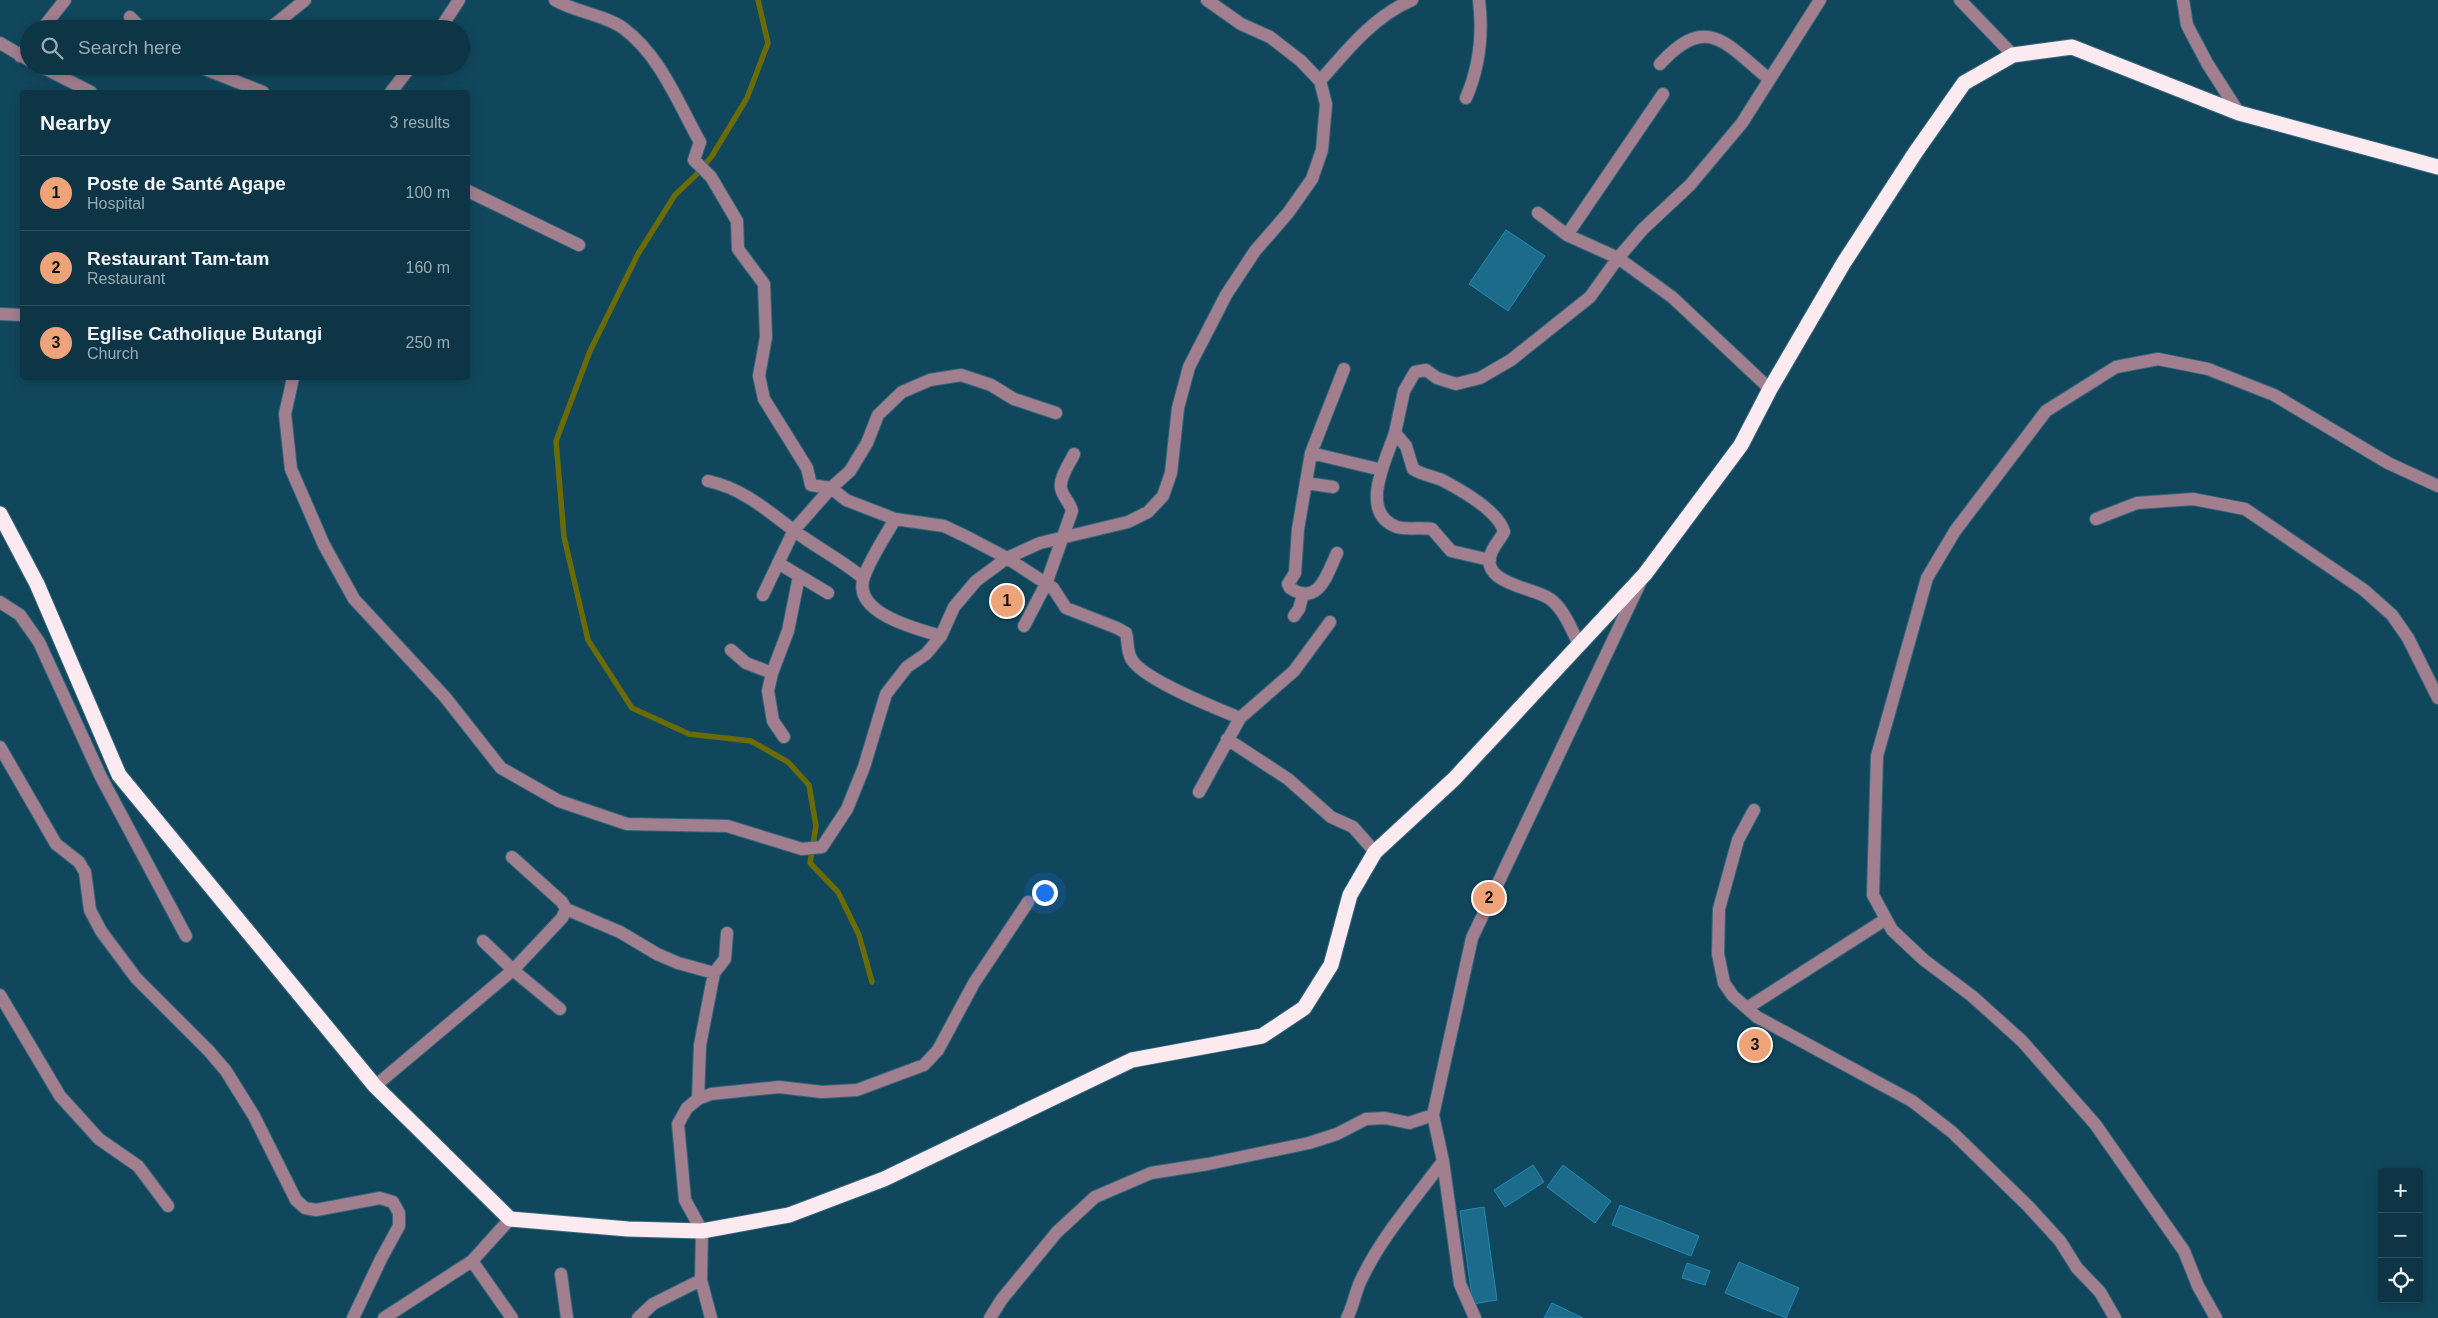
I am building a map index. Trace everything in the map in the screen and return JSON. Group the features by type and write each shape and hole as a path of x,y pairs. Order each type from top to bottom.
{"highway":[{"path":"0,514 37,584 119,775 375,1086 510,1219 628,1229 702,1231 789,1215 884,1179 1132,1060 1262,1036 1304,1008 1331,965 1350,895 1375,852 1454,779 1644,574 1741,445 1770,389 1843,264 1915,153 1964,83 2013,55 2072,47 2239,113 2438,167"}],"street":[{"path":"49,20 65,0"},
{"path":"280,20 305,0"},
{"path":"446,20 459,0"},
{"path":"555,0 622,27 645,48 669,84 700,142 694,160 711,177 737,222 738,249 764,284 766,337 759,376 764,399 807,468 811,485 831,488 846,500 895,519 944,526 1007,558 1053,588 1066,608 1118,628 1126,633 1130,657 1139,668 1189,696 1240,718"},
{"path":"293,380 285,414 291,469 324,545 354,599 445,697 501,768 559,801 627,824 727,826 802,849 822,846 847,809 864,767 886,694 906,667 926,654 941,636 954,607 976,581 1007,558 1040,543 1128,522 1148,512 1163,496 1171,473 1178,408 1190,368 1230,288 1254,251 1288,212 1312,179 1322,150 1326,104 1320,81 1301,61 1270,37 1241,24 1207,0"},
{"path":"1320,81 1354,41 1400,5 1412,0"},
{"path":"1466,98 1475,78 1481,20 1478,0"},
{"path":"1490,560 1451,551 1432,529 1398,527 1380,516 1375,502 1382,470 1395,433 1404,391 1415,372 1426,370 1437,378 1456,384 1480,378 1511,360 1590,297 1618,258 1643,229 1696,178 1742,123 1820,0"},
{"path":"1960,0 2013,55"},
{"path":"2183,0 2187,26 2207,63 2239,113"},
{"path":"130,17 133,20"},
{"path":"1660,64 1674,48 1686,40 1704,35 1719,39 1769,79"},
{"path":"0,43 20,56"},
{"path":"58,75 87,90"},
{"path":"220,75 258,90"},
{"path":"393,90 404,75"},
{"path":"1567,235 1663,94"},
{"path":"470,192 579,245"},
{"path":"1538,213 1567,235 1618,258 1672,297 1770,389"},
{"path":"0,314 20,315"},
{"path":"2216,1318 2198,1286 2184,1251 2095,1124 2022,1041 1972,996 1924,960 1892,930 1873,895 1877,756 1927,578 1955,531 2046,411 2116,367 2158,359 2208,369 2274,395 2388,463 2438,486"},
{"path":"1337,553 1323,582 1311,593 1303,594 1290,588 1288,584 1295,574 1298,529 1311,452 1344,369"},
{"path":"763,595 794,530 831,488 850,471 859,458 878,415 902,392 930,380 961,375 991,385 1014,399 1056,413"},
{"path":"1395,433 1406,446 1413,469 1442,480 1484,507 1502,524 1504,532 1491,552 1491,568 1498,578 1549,598 1563,614 1579,644"},
{"path":"1311,452 1382,470"},
{"path":"1024,626 1046,584 1072,510 1061,489 1061,482 1074,454"},
{"path":"708,480 724,484 746,494 794,530 842,560 863,578"},
{"path":"1306,483 1333,487"},
{"path":"2096,518 2137,502 2193,498 2245,509 2364,590 2392,615 2408,638 2438,698"},
{"path":"895,519 863,578 865,598 878,611 904,625 941,636"},
{"path":"778,563 828,593"},
{"path":"1475,1318 1460,1284 1443,1162 1434,1115 1472,938 1644,574"},
{"path":"784,737 772,722 768,690 772,672 788,631 799,576"},
{"path":"1294,616 1299,609 1303,594"},
{"path":"0,602 20,616 39,642 101,776 186,936"},
{"path":"1199,792 1240,718 1294,671 1330,622"},
{"path":"731,650 746,663 772,672"},
{"path":"1227,739 1288,778 1331,817 1352,827 1375,852"},
{"path":"0,747 56,844 79,862 85,872 90,910 101,931 136,978 209,1051 226,1071 254,1116 296,1200 306,1208 316,1210 380,1198 393,1202 399,1213 399,1226 353,1318"},
{"path":"1754,810 1738,840 1719,909 1718,954 1724,983 1733,996 1757,1017 1842,1061 1912,1101 1952,1132 2028,1206 2060,1241 2077,1268 2100,1292 2115,1318"},
{"path":"512,857 566,908 620,932 678,964 714,973"},
{"path":"711,1318 701,1280 702,1231 685,1200 678,1124 687,1108 698,1099 711,1094 779,1087 822,1092 857,1090 924,1065 938,1050 974,983 1028,902"},
{"path":"375,1086 513,970 562,918 566,908"},
{"path":"1747,1008 1886,918"},
{"path":"698,1099 700,1045 714,973 725,959 727,933"},
{"path":"483,941 513,970 560,1009"},
{"path":"0,995 60,1096 98,1139 138,1166 168,1206"},
{"path":"990,1318 1002,1299 1056,1232 1095,1197 1150,1173 1208,1164 1309,1143 1337,1134 1366,1119 1385,1118 1409,1123 1434,1115"},
{"path":"1346,1318 1353,1306 1361,1279 1387,1236 1443,1162"},
{"path":"384,1318 472,1261 510,1219"},
{"path":"472,1261 512,1318"},
{"path":"560,1274 567,1318"},
{"path":"638,1318 653,1304 701,1280"}],"building":[{"path":"1506,230 1545,256 1508,311 1469,284"},
{"path":"1533,1165 1544,1182 1505,1207 1494,1190"},
{"path":"1563,1165 1611,1201 1595,1223 1547,1187"},
{"path":"1620,1205 1699,1236 1691,1256 1612,1225"},
{"path":"1484,1207 1497,1300 1473,1304 1460,1211"},
{"path":"1739,1262 1799,1288 1786,1318 1725,1293"},
{"path":"1687,1263 1710,1271 1705,1285 1682,1278"},
{"path":"1552,1303 1583,1318 1544,1318"}],"waterway":[{"path":"758,0 768,43 747,98 712,156 675,195 638,254 590,351 556,441 564,537 588,640 632,708 689,734 751,741 788,762 809,785 816,826 810,863 838,892 859,935 872,982"}],"place":[{"name":"Poste de Santé Agape","path":"1007,601"},
{"name":"Restaurant Tam-tam","path":"1489,898"},
{"name":"Eglise Catholique Butangi","path":"1755,1045"}]}
